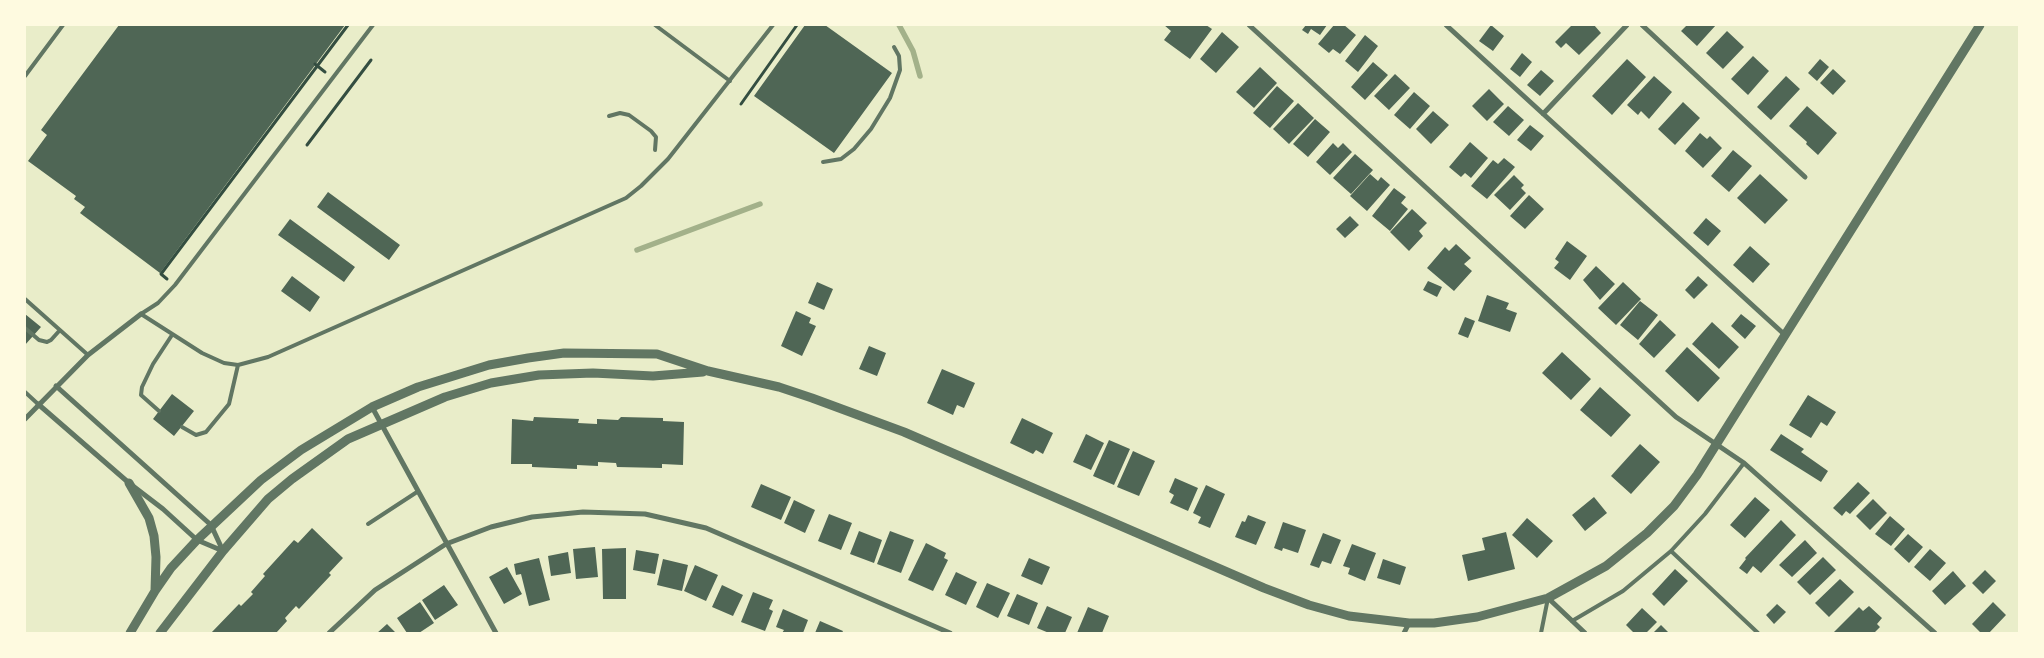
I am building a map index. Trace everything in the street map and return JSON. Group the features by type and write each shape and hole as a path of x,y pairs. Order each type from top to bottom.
{"street":[{"path":"1249,25 1676,417 1744,462 1935,633"},
{"path":"1446,25 1785,335"},
{"path":"1543,114 1627,25"},
{"path":"1642,25 1805,177"},
{"path":"130,633 154,591 171,568 197,540 261,480 301,450 372,407 418,387 449,376 509,361 564,353 657,354 708,371 779,387 904,432 1264,588 1309,606 1349,616 1409,622 1434,622 1477,617 1548,598 1606,566 1647,533 1674,506 1697,475 1980,25"},
{"path":"25,419 88,355 142,314"},
{"path":"160,633 223,551 268,500 292,479 348,439 381,423 445,397 491,383 539,375 593,373 653,376 708,371"},
{"path":"56,386 211,526 223,551"},
{"path":"38,404 197,540 223,551"},
{"path":"372,407 496,633"},
{"path":"129,483 149,518 154,536 156,557 154,591"},
{"path":"328,633 376,590 446,544 491,527 532,517 583,512 645,514 706,528 950,633"},
{"path":"1548,598 1585,633"},
{"path":"1404,633 1409,622"}],"lane":[{"path":"25,76 63,25"},
{"path":"373,25 175,285 158,303 142,314 202,353 224,363 238,365 268,357 626,198 668,159 773,25"},
{"path":"655,25 730,81"},
{"path":"823,162 841,159 854,149 871,129 890,98 900,70 899,56 894,47"},
{"path":"609,116 620,113 629,116 652,131 656,138 655,150"},
{"path":"25,299 88,355"},
{"path":"25,328 39,340 47,342 60,330"},
{"path":"159,411 141,395 142,387 152,364 172,335"},
{"path":"182,427 196,435 206,432 229,404 238,365"},
{"path":"25,392 38,404"},
{"path":"1572,621 1623,590 1671,551 1705,514 1744,462"},
{"path":"368,524 418,492"},
{"path":"1671,551 1758,633"},
{"path":"1541,633 1548,598"}],"path":[{"path":"175,285 160,274 348,25"},
{"path":"741,104 797,25"},
{"path":"307,145 371,60"}],"building":[{"path":"119,25 345,25 160,273 80,213 85,207 74,199 76,196 28,161 47,135 41,130"},
{"path":"805,25 825,25 892,73 834,153 754,96"},
{"path":"1164,25 1206,25 1212,29 1190,59 1164,40 1171,31"},
{"path":"1306,25 1327,25 1320,35 1311,29 1308,34 1302,30"},
{"path":"1334,25 1344,25 1356,35 1340,54 1333,49 1329,53 1318,44"},
{"path":"1491,25 1504,36 1493,51 1479,41"},
{"path":"1572,25 1594,25 1601,33 1579,55 1566,43 1561,48 1555,42"},
{"path":"1687,25 1716,25 1697,46 1681,31"},
{"path":"1727,31 1744,47 1723,69 1706,53"},
{"path":"1222,32 1239,47 1216,73 1200,59"},
{"path":"1365,35 1378,46 1358,72 1345,61"},
{"path":"1522,53 1532,62 1520,77 1510,69"},
{"path":"1753,56 1769,71 1748,95 1731,79"},
{"path":"1627,59 1646,77 1612,115 1592,96"},
{"path":"1820,59 1829,67 1817,81 1808,73"},
{"path":"1373,62 1388,75 1365,100 1351,87"},
{"path":"1260,67 1277,83 1254,108 1236,92"},
{"path":"1833,69 1846,81 1833,95 1820,83"},
{"path":"1541,70 1554,81 1540,96 1527,85"},
{"path":"1395,74 1410,88 1389,110 1374,96"},
{"path":"1654,76 1672,92 1649,119 1641,111 1638,115 1627,105"},
{"path":"1786,76 1800,89 1771,120 1757,107"},
{"path":"1277,86 1294,101 1270,128 1253,113"},
{"path":"1489,89 1504,104 1487,121 1472,106"},
{"path":"1414,92 1430,106 1410,129 1394,115"},
{"path":"1683,102 1700,118 1675,145 1658,129"},
{"path":"1298,103 1314,118 1289,144 1273,129"},
{"path":"1508,106 1524,120 1509,136 1493,122"},
{"path":"1807,106 1837,133 1818,155 1789,126"},
{"path":"1433,111 1449,125 1431,144 1416,129"},
{"path":"1315,119 1330,132 1308,157 1293,144"},
{"path":"1530,125 1544,136 1531,151 1517,140"},
{"path":"1700,133 1707,139 1710,136 1722,148 1703,168 1685,151"},
{"path":"1470,142 1488,158 1471,178 1465,173 1461,177 1449,167"},
{"path":"1333,143 1338,148 1343,143 1352,152 1330,175 1316,162"},
{"path":"1733,150 1752,166 1729,192 1711,176"},
{"path":"1355,154 1373,170 1351,194 1333,178"},
{"path":"1504,158 1515,167 1487,199 1471,186 1493,160 1498,164"},
{"path":"1370,174 1378,181 1381,177 1390,185 1367,211 1350,196"},
{"path":"1760,174 1788,200 1765,224 1737,198"},
{"path":"1514,175 1524,185 1521,188 1526,193 1510,210 1494,195"},
{"path":"1394,188 1406,197 1401,203 1408,209 1390,231 1372,216"},
{"path":"328,192 400,245 389,260 317,207"},
{"path":"1529,195 1544,209 1525,229 1510,216"},
{"path":"1412,209 1427,223 1419,231 1423,236 1409,251 1390,232"},
{"path":"1350,216 1359,225 1345,238 1336,229"},
{"path":"1706,218 1721,231 1708,246 1693,233"},
{"path":"290,219 355,267 344,282 278,235"},
{"path":"1567,241 1587,256 1570,280 1554,268 1559,262 1555,259"},
{"path":"1456,244 1471,258 1464,264 1472,271 1454,291 1427,268 1445,247 1449,251"},
{"path":"1750,246 1770,264 1753,283 1733,265"},
{"path":"1596,266 1615,284 1600,300 1583,280"},
{"path":"292,276 320,297 310,312 281,291"},
{"path":"1698,276 1708,285 1694,299 1685,290"},
{"path":"1428,281 1442,287 1437,297 1423,290"},
{"path":"817,282 833,289 824,310 808,303"},
{"path":"1623,282 1641,299 1616,325 1598,308"},
{"path":"1487,295 1509,303 1506,309 1517,313 1510,332 1478,321"},
{"path":"1640,301 1658,315 1638,340 1620,325"},
{"path":"796,311 811,318 809,323 816,326 802,356 781,346"},
{"path":"25,314 41,327 25,345"},
{"path":"1741,314 1756,326 1745,339 1731,326"},
{"path":"1465,317 1475,321 1468,338 1458,334"},
{"path":"1660,320 1676,335 1654,358 1639,344"},
{"path":"1712,322 1739,347 1719,369 1692,344"},
{"path":"869,346 886,353 877,376 859,369"},
{"path":"1687,347 1720,378 1698,402 1665,371"},
{"path":"1562,352 1591,379 1571,400 1542,373"},
{"path":"942,369 975,383 964,408 957,405 953,415 927,403"},
{"path":"1600,387 1631,415 1611,437 1580,410"},
{"path":"172,394 194,411 174,436 153,419"},
{"path":"1808,395 1836,412 1827,426 1821,422 1811,438 1789,425"},
{"path":"534,417 579,419 578,423 597,424 597,419 618,420 621,417 663,418 663,421 684,422 683,465 662,464 662,468 617,467 616,463 598,462 598,466 577,465 577,469 532,467 532,464 511,464 512,419 533,421"},
{"path":"1022,418 1053,433 1043,454 1036,450 1033,454 1010,443"},
{"path":"1086,434 1104,443 1091,470 1073,462"},
{"path":"1781,434 1804,449 1801,452 1828,471 1821,482 1770,450"},
{"path":"1109,440 1130,449 1114,485 1093,476"},
{"path":"1640,444 1660,462 1631,494 1611,476"},
{"path":"1133,451 1155,461 1139,496 1117,487"},
{"path":"1175,478 1198,488 1188,511 1170,503 1174,495 1169,492"},
{"path":"1858,482 1870,493 1850,514 1846,511 1842,516 1833,508"},
{"path":"761,484 791,497 781,520 751,507"},
{"path":"1206,485 1225,494 1210,528 1198,523 1201,517 1193,513"},
{"path":"1594,497 1607,513 1585,531 1572,515"},
{"path":"1755,497 1770,510 1745,538 1730,525"},
{"path":"1873,499 1887,513 1870,530 1856,516"},
{"path":"794,500 815,510 805,533 784,523"},
{"path":"829,514 852,523 841,550 818,541"},
{"path":"1248,515 1266,522 1256,545 1235,537 1242,521 1245,522"},
{"path":"1890,516 1905,529 1891,546 1875,534"},
{"path":"1527,518 1553,541 1537,558 1512,535"},
{"path":"1781,520 1796,535 1761,573 1753,566 1747,574 1739,568 1745,558"},
{"path":"1283,522 1306,530 1298,553 1283,548 1282,551 1274,548"},
{"path":"312,528 343,558 329,573 331,575 299,609 296,606 285,618 287,621 276,633 211,633 239,604 241,606 253,594 251,592 265,576 263,574 294,540 298,543"},
{"path":"859,531 882,540 874,563 850,554"},
{"path":"890,531 914,540 901,573 877,564"},
{"path":"1506,532 1515,569 1468,581 1462,555 1485,550 1482,538"},
{"path":"1323,533 1341,540 1331,564 1322,561 1319,568 1310,565"},
{"path":"1908,534 1923,547 1909,563 1894,549"},
{"path":"1805,540 1817,553 1792,577 1779,565"},
{"path":"926,543 946,553 944,558 948,560 933,591 908,580"},
{"path":"1352,544 1376,553 1365,581 1348,574 1350,568 1343,566"},
{"path":"595,547 598,577 576,579 573,549"},
{"path":"626,548 626,599 603,599 602,549"},
{"path":"1930,549 1946,563 1930,581 1914,567"},
{"path":"636,550 659,554 655,574 633,570"},
{"path":"568,552 571,573 551,576 548,556"},
{"path":"1823,557 1836,570 1810,595 1797,582"},
{"path":"539,558 550,600 529,606 521,574 516,575 514,564"},
{"path":"1029,558 1050,567 1042,585 1021,576"},
{"path":"663,559 688,565 682,591 657,585"},
{"path":"1383,559 1406,567 1400,585 1377,578"},
{"path":"695,565 718,575 706,601 684,591"},
{"path":"507,567 522,594 504,604 489,577"},
{"path":"1675,569 1688,581 1664,606 1652,594"},
{"path":"1985,570 1996,581 1983,594 1972,583"},
{"path":"1953,571 1966,586 1945,605 1932,591"},
{"path":"956,572 977,582 966,605 945,595"},
{"path":"1840,579 1854,592 1829,617 1815,603"},
{"path":"987,583 1010,593 998,618 976,607"},
{"path":"444,585 458,605 435,620 422,600"},
{"path":"722,585 743,595 733,616 712,607"},
{"path":"753,592 773,600 769,609 773,611 765,631 741,622"},
{"path":"1017,594 1038,603 1029,625 1007,616"},
{"path":"420,602 434,623 419,633 407,633 397,618"},
{"path":"1993,602 2006,615 1989,633 1981,633 1972,624"},
{"path":"1777,604 1786,612 1774,624 1766,615"},
{"path":"1047,606 1072,617 1065,633 1049,633 1037,628"},
{"path":"1869,606 1882,618 1877,624 1880,627 1874,633 1833,633 1859,607 1863,611"},
{"path":"1088,607 1109,616 1102,633 1077,633"},
{"path":"1642,608 1657,622 1646,633 1634,633 1626,625"},
{"path":"783,609 808,620 803,633 782,633 784,630 776,627"},
{"path":"820,621 843,631 842,633 815,633"},
{"path":"387,624 396,633 377,633"},
{"path":"1661,625 1669,633 1653,633"}],"waterway":[{"path":"899,25 913,51 920,76"},
{"path":"637,250 760,204"}]}
